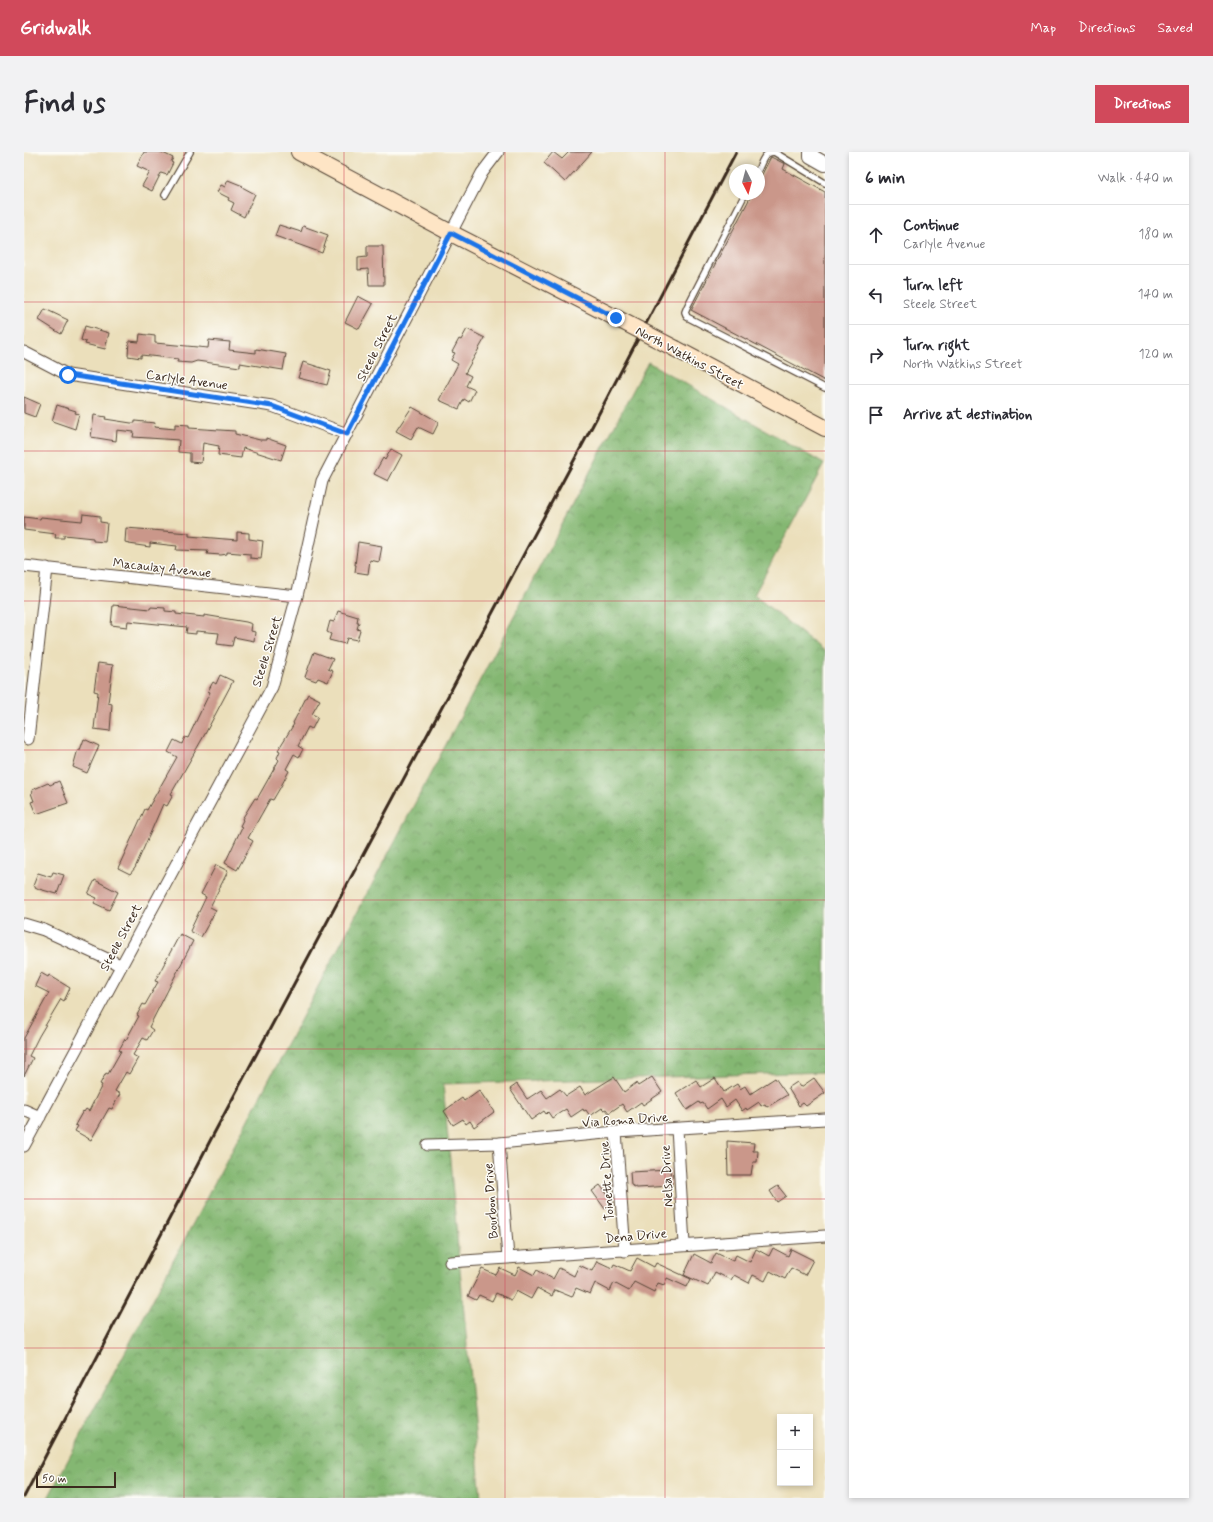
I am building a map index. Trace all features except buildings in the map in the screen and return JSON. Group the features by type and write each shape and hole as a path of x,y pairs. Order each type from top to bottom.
{"main road":[{"name":"North Watkins Street","path":"299,152 825,428"}],"street":[{"name":"Steele Street","path":"24,1146 120,965 272,687 297,596 322,481 482,173 498,152"},
{"path":"811,154 825,164"},
{"name":"Carlyle Avenue","path":"24,352 68,375 272,406 347,434"},
{"name":"Macaulay Avenue","path":"24,566 297,596"},
{"path":"28,739 47,568"},
{"path":"24,924 44,930 120,965"},
{"path":"24,1110 40,1117"},
{"name":"Via Roma Drive","path":"428,1145 499,1143 616,1132 825,1119"},
{"name":"Nelsa Drive","path":"677,1129 684,1244"},
{"name":"Toinette Drive","path":"616,1132 625,1251"},
{"name":"Bourbon Drive","path":"499,1143 508,1258"},
{"name":"Dena Drive","path":"450,1262 625,1251 684,1244 825,1236"}],"lane":[{"path":"165,195 190,152"},
{"path":"761,164 766,155 770,152 774,152 825,183"},
{"path":"742,200 686,307 685,312 687,317 825,388"}],"green space":[{"path":"648,362 824,464 754,595 825,652 825,1072 443,1084 481,1498 48,1498"}],"railway":[{"path":"24,1497 211,1139 586,438 736,152"}],"route":[{"path":"68,375 272,406 347,434 451,233 616,318"}]}
